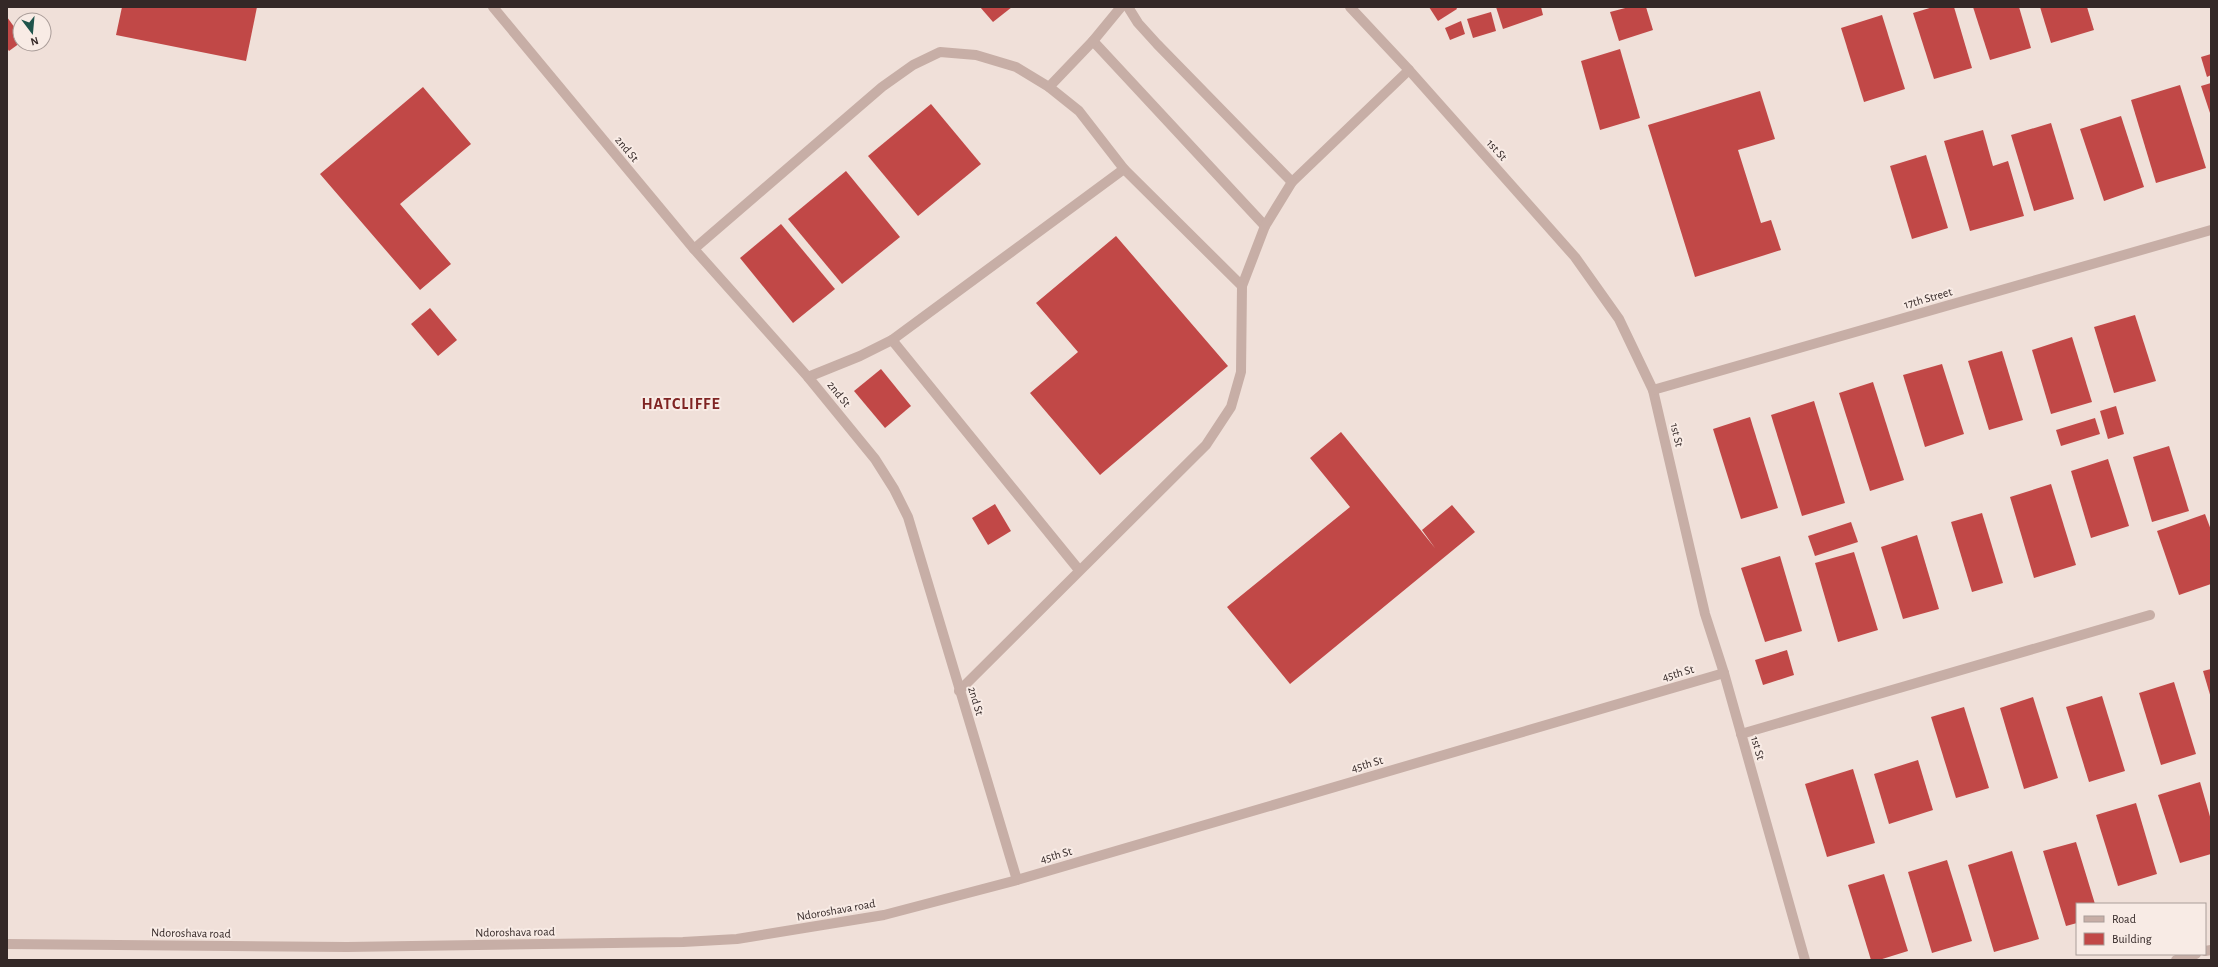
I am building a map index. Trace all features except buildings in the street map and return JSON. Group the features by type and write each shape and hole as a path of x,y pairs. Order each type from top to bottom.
{"street":[{"name":"2nd St","path":"493,7 694,249 808,377 875,459 894,489 908,517 1017,880"},
{"path":"1049,87 1093,40 1121,7"},
{"path":"1128,7 1138,23 1292,182"},
{"name":"1st St","path":"1350,7 1409,70 1575,257 1619,319 1653,390 1705,614 1724,673 1804,960"},
{"path":"1093,40 1265,226"},
{"path":"694,249 882,87 913,64 940,52 976,54 1016,67 1049,87 1079,112 1124,169 1242,286"},
{"path":"959,690 1206,445 1231,407 1241,372 1242,286 1265,226 1292,182 1409,70"},
{"path":"808,377 860,356 892,340 1124,169"},
{"name":"17th Street","path":"1653,390 2211,230"},
{"path":"892,340 1079,570"},
{"path":"1741,734 2150,615"},
{"name":"45th St","path":"1017,880 1724,673"},
{"name":"Ndoroshava road","path":"7,944 347,947 675,942 737,939 884,915 1017,880"},
{"path":"2176,960 2193,955"}],"district":[{"name":"HATCLIFFE","path":"681,403"}]}
